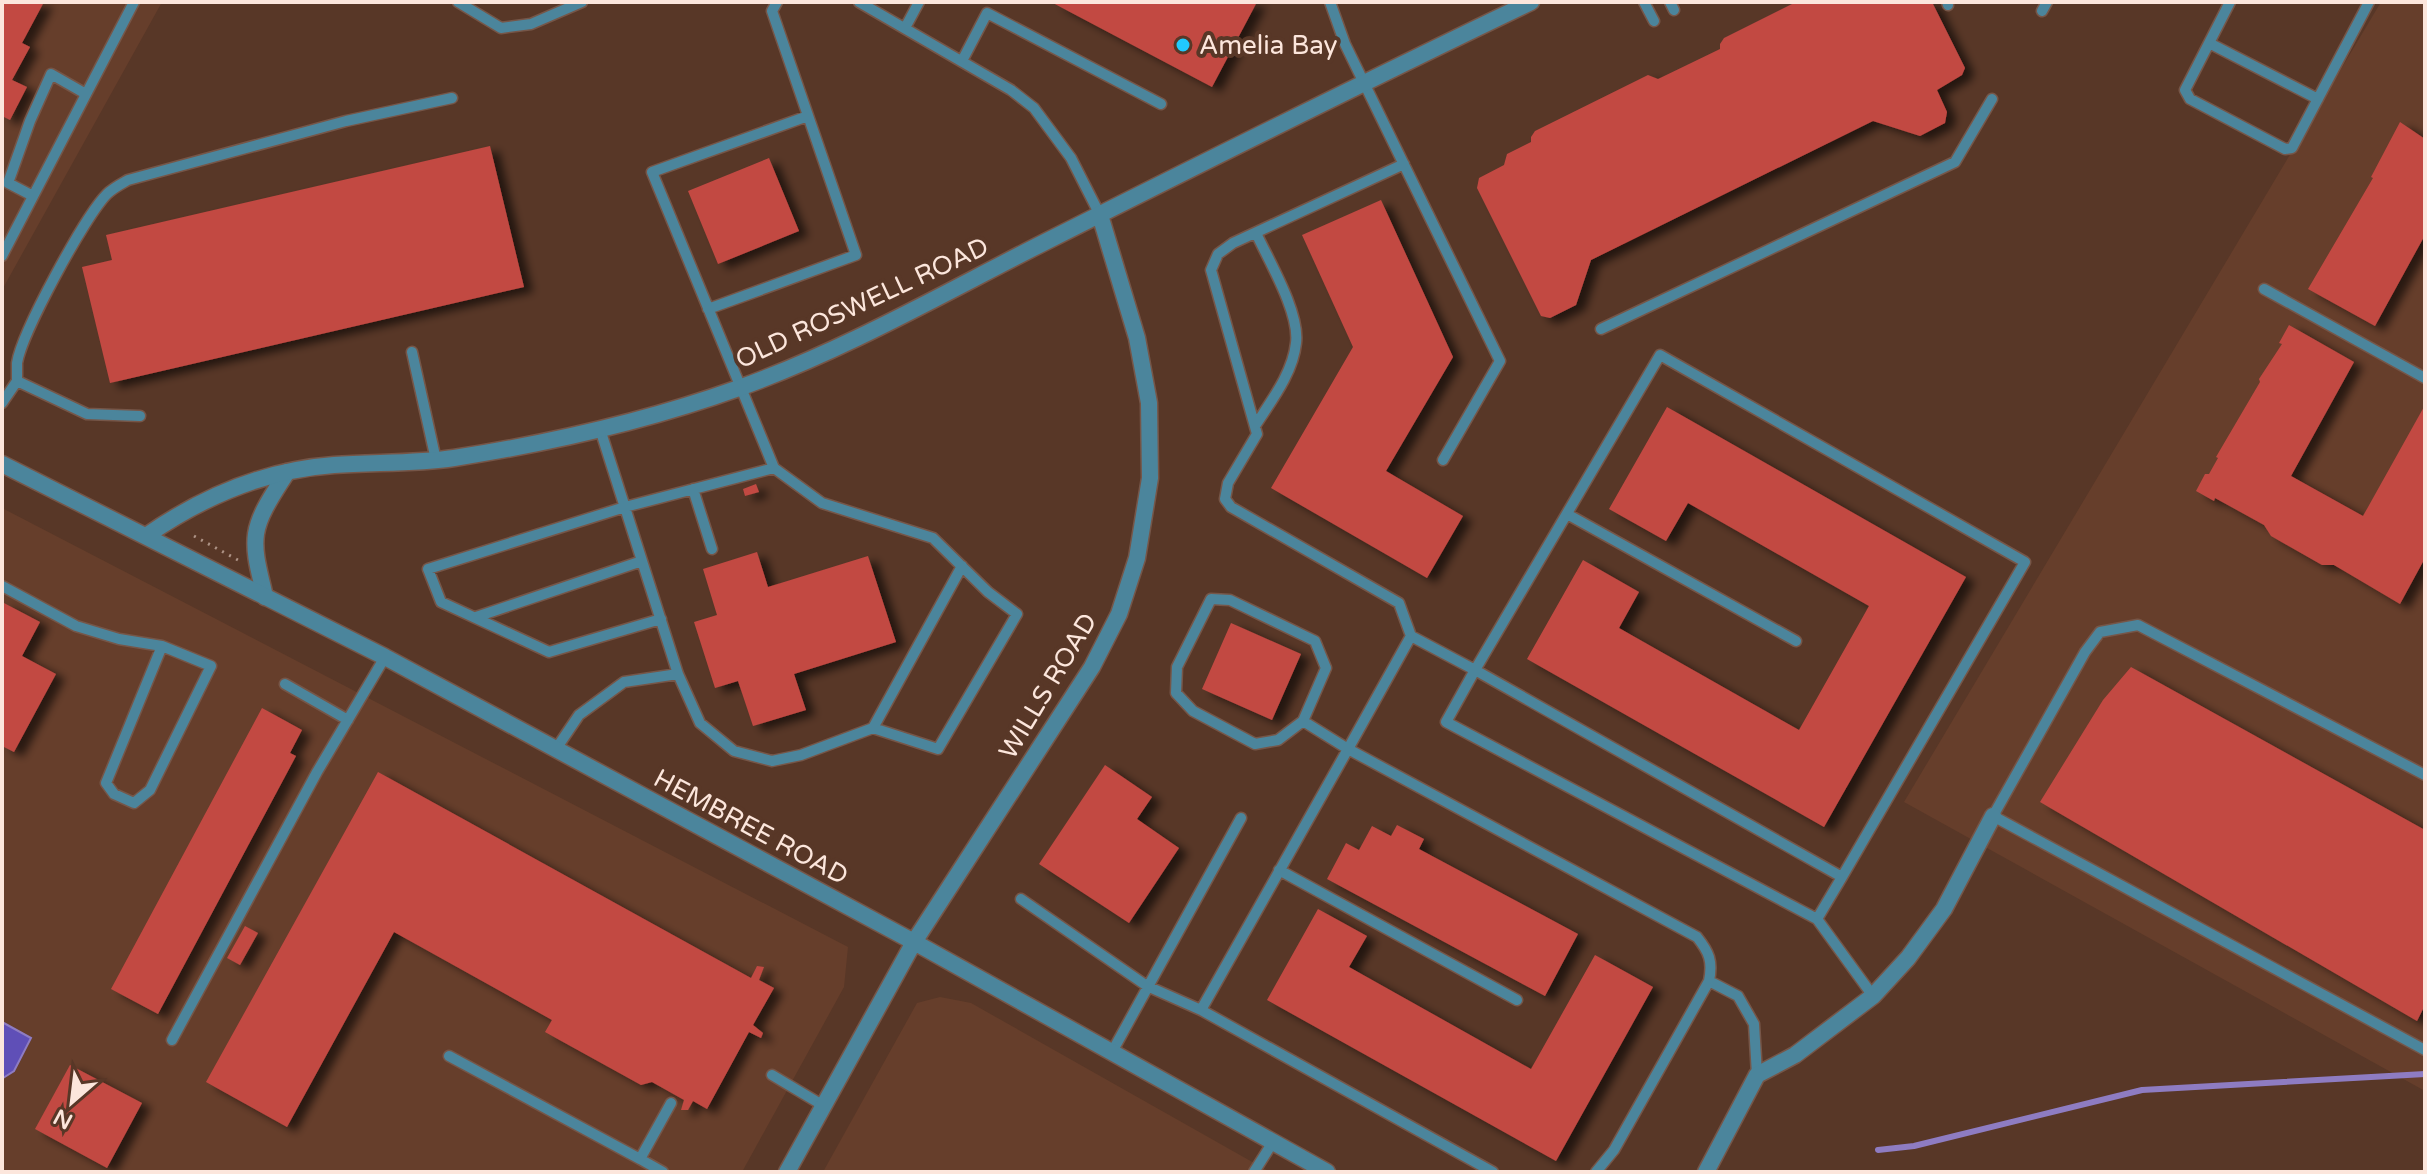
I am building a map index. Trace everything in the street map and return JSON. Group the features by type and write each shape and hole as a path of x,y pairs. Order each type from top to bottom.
{"street":[{"name":"OLD ROSWELL ROAD","path":"146,536 176,515 214,495 287,472 332,465 436,460 600,429 741,387 839,346 1530,2"},
{"name":"WILLS ROAD","path":"787,1172 914,942 1092,667 1119,614 1137,558 1150,478 1149,403 1137,338 1100,215"},
{"path":"2,464 146,536"},
{"path":"265,597 256,552 256,534 287,472"},
{"name":"HEMBREE ROAD","path":"146,536 385,657 556,749 914,942 1327,1172"},
{"path":"1706,1172 1757,1075 1795,1055 1873,996 1908,958 1944,909 1993,816"}],"lane":[{"path":"2,256 134,2"},
{"path":"458,2 501,28 531,24 556,8 582,2"},
{"path":"708,309 856,255 772,11 777,2"},
{"name":"WILLS ROAD","path":"859,2 1011,90 1034,108 1071,158 1100,215"},
{"path":"905,28 919,2"},
{"path":"1330,2 1345,44 1500,361 1443,460"},
{"path":"1644,2 1654,21"},
{"path":"2230,2 2185,90 2190,99 2285,149 2292,148 2369,2"},
{"path":"962,61 987,13 1161,104"},
{"path":"2209,43 2318,99"},
{"path":"33,196 8,183 51,74 86,94"},
{"path":"2,403 17,381 22,350 57,274 98,205 118,186 128,180 346,121 452,98"},
{"path":"1601,329 1955,162 1992,99"},
{"path":"600,429 678,674 700,723 734,751 772,761 801,755 873,728 938,749 1017,614 988,592 933,538 822,503 774,468 652,172 808,116"},
{"path":"1404,164 1233,243 1218,254 1211,270 1257,434 1228,483 1225,499 1231,507 1399,603 1411,636 1842,877"},
{"path":"1255,426 1285,375 1297,341 1295,321 1256,233"},
{"path":"2264,289 2425,378"},
{"path":"412,352 436,460"},
{"path":"1817,919 2025,562 1660,355 1446,722 1817,919 1873,996"},
{"path":"17,381 87,414 140,416"},
{"path":"661,619 549,652 441,602 428,569 625,507 774,468"},
{"path":"693,489 712,549"},
{"path":"1567,514 1796,641"},
{"path":"476,617 642,561"},
{"path":"873,728 962,566"},
{"path":"2,586 76,626 119,639 162,646 211,666 150,790 134,803 114,794 106,783 162,646"},
{"path":"1211,599 1230,600 1315,641 1326,668 1303,721 1278,740 1255,744 1193,711 1176,693 1177,667 1211,599"},
{"path":"2425,775 2138,625 2100,632 2085,652 1993,816 2425,1050"},
{"path":"1201,1010 1411,636"},
{"path":"172,1040 385,657"},
{"path":"556,749 579,715 624,682 678,674"},
{"path":"285,684 348,720"},
{"path":"1303,721 1348,749 1697,937 1709,952 1713,965 1709,981 1614,1150 1596,1172"},
{"path":"1112,1052 1241,818"},
{"path":"1279,870 1517,1000"},
{"path":"1021,899 1147,986 1201,1010 1493,1172"},
{"path":"1709,981 1738,996 1754,1024 1757,1075"},
{"path":"449,1056 663,1172"},
{"path":"772,1075 824,1106"},
{"path":"640,1159 671,1103"},
{"path":"1254,1172 1273,1142"}],"path":[{"path":"194,536 249,565"}],"shaded area":[{"path":"2,2 162,2 2,290"},
{"path":"2381,2 2425,2 2425,1091 1904,802"},
{"path":"2,508 848,947 844,987 742,1172 2,1172"},
{"path":"940,997 971,1003 1270,1172 823,1172 917,1003"},
{"path":"2,1022 31,1038 14,1071 3,1078"}],"building":[{"path":"2,2 44,2 22,43 30,47 12,80 27,87 10,120 2,116"},
{"name":"Amelia Bay","path":"1051,2 1257,2 1212,87"},
{"path":"1796,2 1932,2 1965,68 1962,75 1937,90 1947,112 1945,123 1920,136 1873,121 1591,260 1576,305 1550,318 1541,316 1477,188 1479,178 1504,165 1507,154 1531,142 1535,131 1648,75 1658,79 1720,49 1724,38"},
{"path":"2400,122 2425,139 2425,235 2375,326 2308,289 2373,178"},
{"path":"490,146 524,287 110,383 82,267 112,260 106,235"},
{"path":"769,158 799,231 718,264 688,191"},
{"path":"1381,200 1453,357 1386,471 1463,516 1427,578 1271,488 1353,347 1302,235"},
{"path":"2289,325 2354,362 2291,476 2363,516 2425,405 2425,558 2400,604 2334,565 2322,565 2271,536 2264,525 2196,491 2205,474 2209,474 2259,379 2282,344 2279,343"},
{"path":"1667,407 1966,577 1824,827 1527,659 1583,560 1639,592 1619,628 1799,730 1869,606 1688,503 1666,541 1609,509"},
{"path":"756,484 759,492 745,496 743,489"},
{"path":"757,552 768,587 868,556 896,642 794,674 806,710 753,726 738,681 715,688 694,622 717,615 703,569"},
{"path":"2,602 40,622 22,656 56,674 14,752 2,746"},
{"path":"1231,623 1301,654 1272,720 1202,689"},
{"path":"2131,667 2425,830 2425,1005 2417,1021 2040,802 2103,700"},
{"path":"262,708 302,730 290,753 296,756 158,1014 111,989"},
{"path":"1105,765 1152,797 1137,819 1179,848 1129,923 1039,864"},
{"path":"378,772 751,978 757,966 764,967 759,980 774,988 753,1025 763,1033 761,1038 749,1032 707,1109 693,1101 688,1110 681,1110 684,1100 652,1082 641,1085 545,1032 552,1020 394,932 287,1127 206,1082"},
{"path":"1397,825 1424,839 1419,849 1578,934 1545,996 1327,879 1346,843 1359,850 1372,826 1391,836"},
{"path":"1318,909 1367,936 1349,967 1531,1069 1595,955 1653,987 1556,1161 1267,1000"},
{"path":"245,926 258,933 240,965 227,958"},
{"path":"70,1065 142,1103 107,1168 35,1129"}],"waterway":[{"path":"1878,1150 1914,1146 2142,1090 2425,1074"}],"place":[{"name":"Amelia Bay","path":"1183,45"}]}
